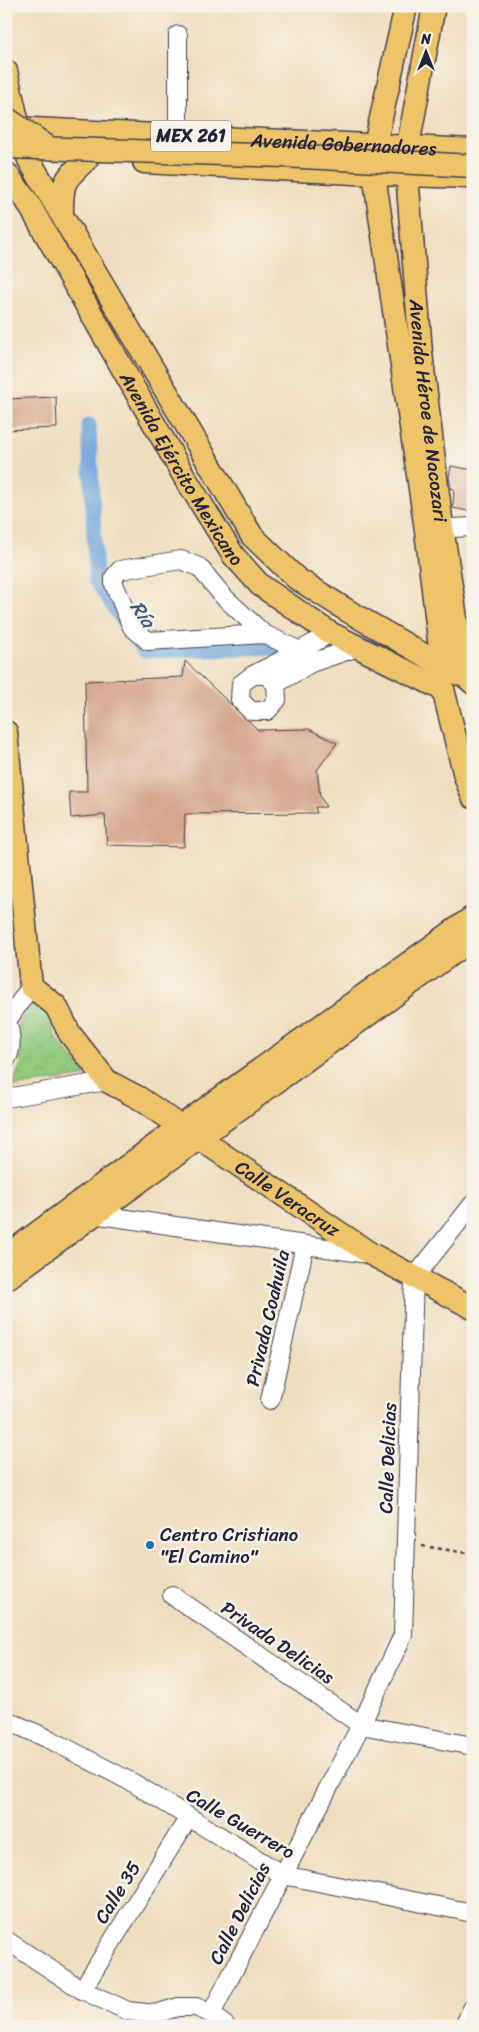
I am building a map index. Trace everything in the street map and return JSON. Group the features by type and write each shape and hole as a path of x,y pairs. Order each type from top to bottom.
{"main road":[{"name":"Avenida Héroe de Nacozari","path":"406,6 375,145 374,174 434,528"},
{"name":"Avenida Héroe de Nacozari","path":"434,6 409,141 407,174 434,528 450,679 470,782"},
{"name":"Avenida Ejército Mexicano","path":"6,71 9,133 29,160 62,213 252,536 296,578 450,679"},
{"name":"Avenida Gobernadores","path":"9,133 178,136 375,145 409,141 473,150"},
{"path":"9,133 27,134 50,148 283,156 473,166"},
{"name":"Avenida Gobernadores","path":"6,160 87,159 374,174 473,177"},
{"path":"62,213 62,189 68,176 87,159"},
{"name":"Avenida Ejército Mexicano","path":"6,173 27,201 184,476 233,555 260,585 330,633 358,647 450,679"},
{"path":"6,732 12,849 31,986 56,1006 70,1034 108,1081"},
{"path":"6,1279 93,1214 189,1133 473,917"},
{"path":"6,1256 473,938"},
{"name":"Calle Veracruz","path":"108,1081 139,1098 371,1254 473,1308"}],"street":[{"path":"178,36 178,136"},
{"path":"409,141 473,140"},
{"path":"434,528 473,527"},
{"path":"264,634 148,641 132,627 114,584 114,577 120,570 181,560 199,567 224,597 264,634 305,657"},
{"path":"276,684 330,633"},
{"path":"253,675 266,675 276,684 277,700 267,711 251,711 240,700 241,684 253,675 305,657 358,647"},
{"path":"6,1060 10,1054 11,1031 7,1020 31,986"},
{"path":"6,1098 108,1081"},
{"path":"414,1278 473,1204"},
{"path":"93,1214 371,1254"},
{"name":"Privada Coahuila","path":"270,1400 305,1245"},
{"name":"Calle Delicias","path":"211,2014 360,1724 403,1635 414,1278"},
{"name":"Privada Delicias","path":"172,1595 360,1724"},
{"name":"Calle Guerrero","path":"6,1720 51,1740 135,1784 283,1875 473,1913"},
{"path":"360,1724 473,1746"},
{"name":"Calle 35","path":"82,1990 189,1817"},
{"path":"6,1940 82,1990 128,2011 154,2020 178,2007 196,2007 211,2014 226,2026"},
{"path":"464,2026 473,2007"}],"path":[{"path":"406,1544 473,1554"}],"green space":[{"path":"32,1001 48,1015 56,1038 88,1076 12,1087 21,1063 18,1026"}],"building":[{"path":"56,397 57,428 6,430 6,399"},
{"path":"451,466 473,470 473,512 453,508 454,489 451,488 449,477"},
{"path":"185,661 258,730 309,729 337,743 317,770 320,796 326,807 315,807 317,813 185,814 184,847 107,845 105,815 71,818 69,792 87,792 85,681 183,677"}],"waterway":[{"name":"Ría","path":"89,425 96,581 144,651 383,644"}],"place":[{"name":"Centro Cristiano \"El Camino\"","path":"150,1545"}]}
